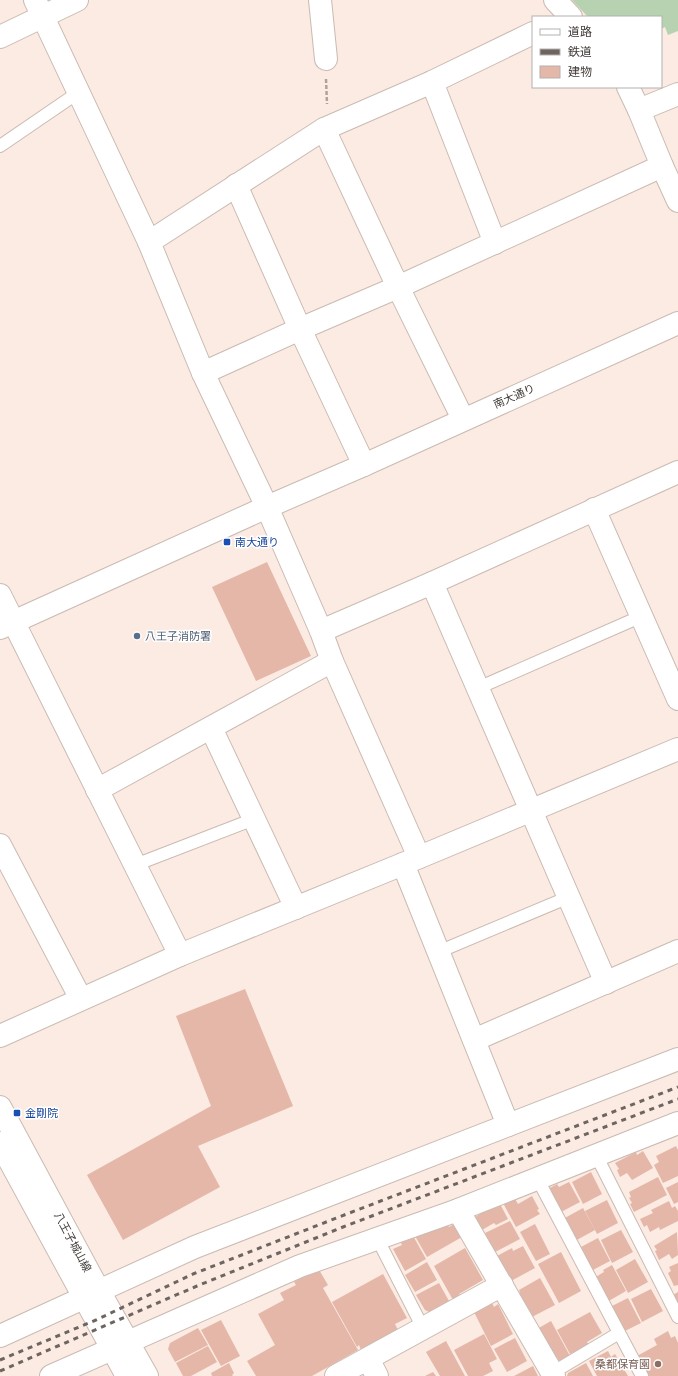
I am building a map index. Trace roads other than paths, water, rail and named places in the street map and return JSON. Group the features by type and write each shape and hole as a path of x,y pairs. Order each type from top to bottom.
{"street":[{"path":"0,37 39,8 77,0"},
{"path":"320,0 326,59"},
{"path":"39,8 149,242 203,372 267,507 321,631 411,861 438,952 508,1125"},
{"path":"149,242 327,123 432,82 532,33"},
{"path":"432,82 495,243"},
{"path":"628,88 678,199"},
{"path":"639,110 678,94"},
{"path":"327,123 398,287 463,419"},
{"path":"203,372 398,287 662,166"},
{"path":"236,185 300,329 364,465"},
{"name":"南大通り","path":"7,625 678,323"},
{"path":"321,631 432,583 678,472"},
{"path":"594,509 678,699"},
{"path":"432,583 606,983"},
{"path":"0,595 7,625 97,790 180,955"},
{"path":"97,790 332,661"},
{"path":"211,728 296,908"},
{"path":"0,1036 180,955 411,861 678,749"},
{"path":"0,845 81,999"},
{"path":"474,1040 678,951"},
{"path":"0,1336 195,1247 678,1058"},
{"name":"八王子城山線","path":"0,1107 91,1294"},
{"path":"51,1376 300,1266 458,1210 678,1123"},
{"name":"八王子城山線","path":"0,1143 120,1345 147,1376"},
{"path":"458,1210 553,1374"},
{"path":"336,1376 373,1367 423,1328 502,1285"},
{"name":"八王子城山線","path":"120,1345 127,1376"}],"lane":[{"path":"0,146 79,92"},
{"path":"478,688 642,616"},
{"path":"135,865 254,819"},
{"path":"438,952 569,897"},
{"path":"596,1155 678,1317"},
{"path":"537,1178 642,1376"},
{"path":"377,1238 423,1328"},
{"path":"553,1374 619,1333"}],"railway":[{"path":"0,1360 96,1320 193,1274 678,1087"},
{"path":"0,1371 197,1286 343,1227 678,1099"}],"place":[{"name":"南大通り","path":"227,542"},
{"name":"八王子消防署","path":"137,636"},
{"name":"金剛院","path":"17,1113"},
{"name":"桑都保育園","path":"658,1364"}]}
